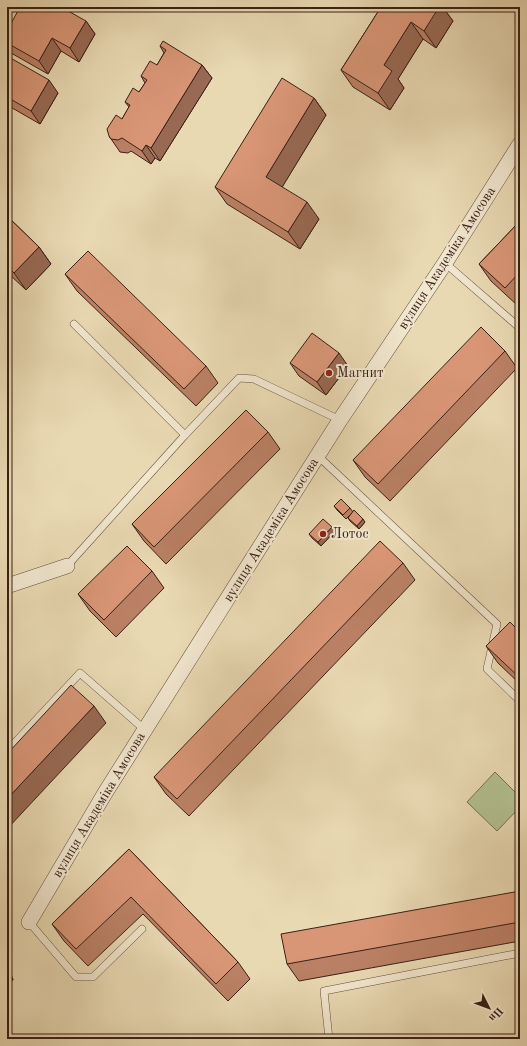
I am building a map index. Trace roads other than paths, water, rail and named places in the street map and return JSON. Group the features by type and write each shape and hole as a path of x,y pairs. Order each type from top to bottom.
{"street":[{"name":"вулиця Академіка Амосова","path":"29,922 144,730 340,420 446,263 520,144"},
{"path":"7,586 67,566"}],"lane":[{"path":"446,263 520,328"},
{"path":"74,324 185,435"},
{"path":"67,566 185,435 239,378 254,379 340,420"},
{"path":"318,456 498,624 487,669 520,701"},
{"path":"7,751 80,673 144,730"},
{"path":"29,922 76,977 93,977 142,929"},
{"path":"329,1039 324,991 520,953"}],"place":[{"name":"Магнит","path":"329,373"},
{"name":"Лотос","path":"323,534"}]}
